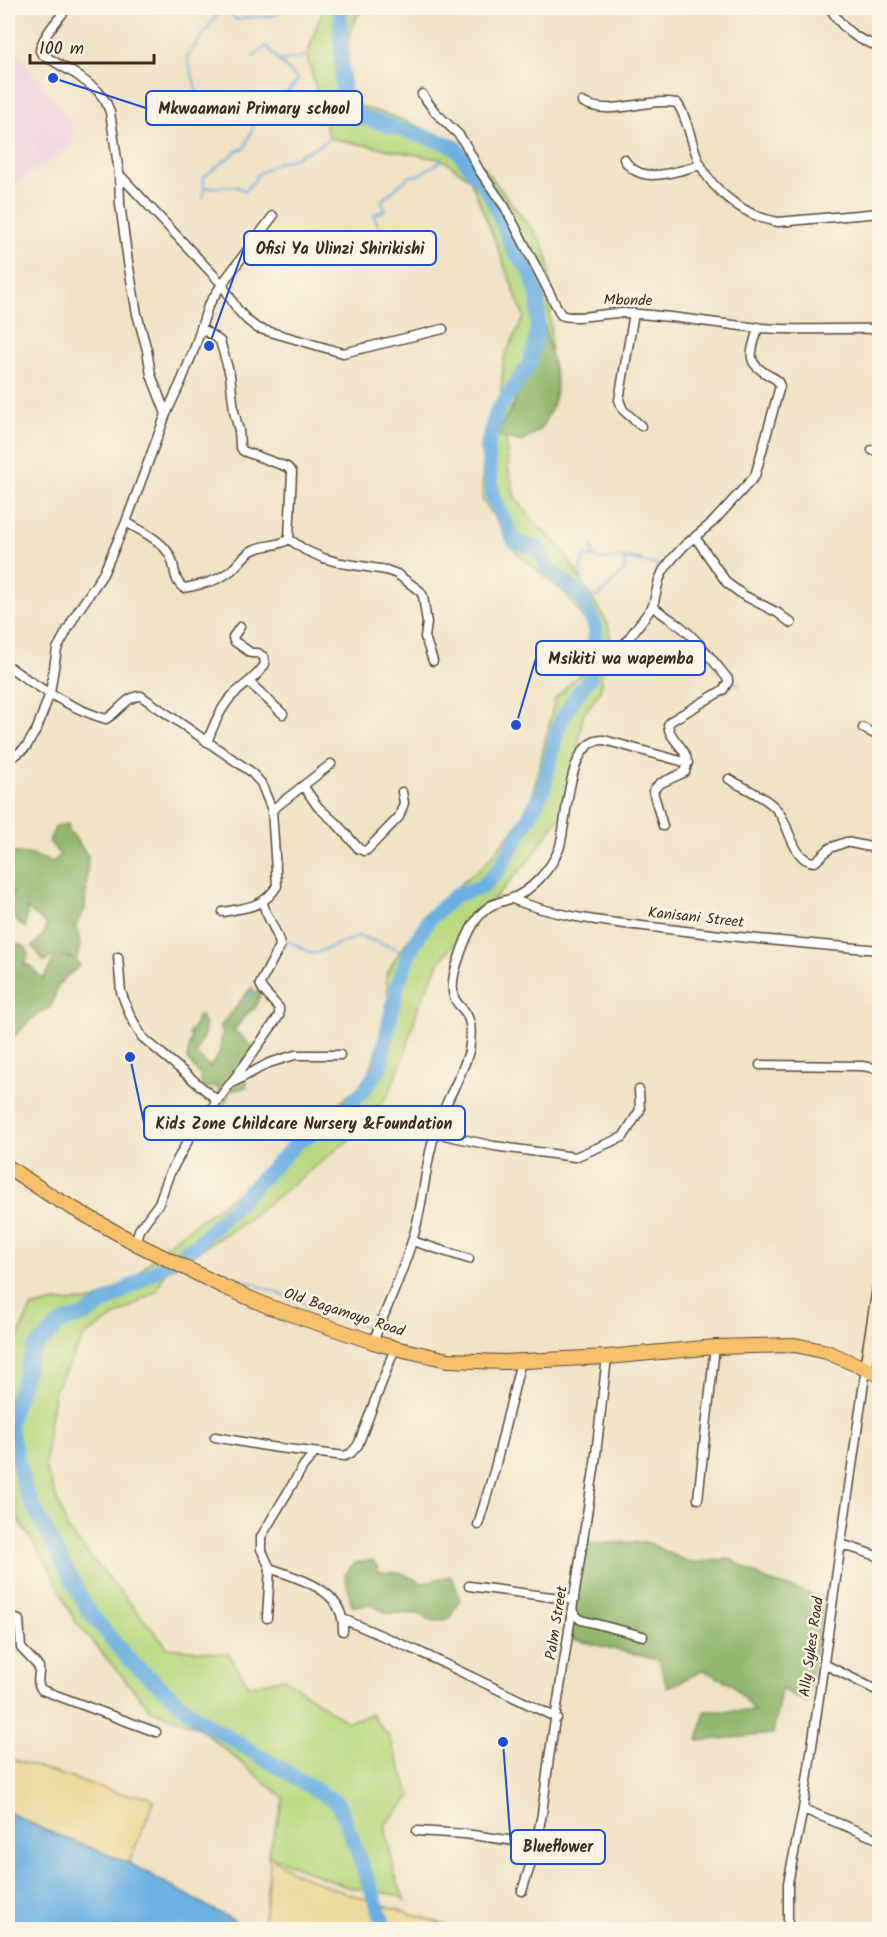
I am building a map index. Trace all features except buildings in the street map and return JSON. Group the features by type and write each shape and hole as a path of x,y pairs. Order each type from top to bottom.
{"main road":[{"name":"Old Bagamoyo Road","path":"8,1167 53,1197 135,1243 224,1287 270,1307 395,1348 448,1360 521,1361 607,1357 716,1347 795,1345 827,1352 879,1375"},
{"path":"866,1368 879,1282"}],"street":[{"path":"67,8 40,46 40,51 98,91 110,112 119,173 120,204 137,314 151,375 166,414"},
{"path":"830,8 840,24 850,32 868,44 879,46"},
{"name":"Mbonde","path":"422,94 435,112 459,135 479,170 505,207 561,315 567,317 634,313 758,327 879,329"},
{"path":"582,102 608,109 675,102 679,105 701,165 716,187 735,204 766,220 778,222 879,213"},
{"path":"624,159 630,168 644,174 666,174 701,165"},
{"path":"119,173 222,284 237,309 257,328 343,353 443,329"},
{"path":"8,756 16,755 26,747 37,729 50,693 57,649 76,614 103,574 126,522 208,306 273,216"},
{"path":"634,313 619,400 623,410 641,426"},
{"path":"620,650 653,606 663,571 685,545 713,522 749,484 758,470 780,386 778,381 753,363 751,354 758,327"},
{"path":"201,328 220,341 223,348 230,375 240,446 243,451 287,467 292,472 290,539"},
{"path":"126,522 163,547 171,558 176,580 184,588 213,580 229,572 250,551 290,539"},
{"path":"695,537 727,583 791,623"},
{"path":"290,539 305,550 322,558 397,574 420,591 428,623 424,637 433,661"},
{"path":"653,606 693,638 728,679 728,685 723,690 668,725 669,730 685,752 688,763 686,772 659,784 653,791 663,826"},
{"path":"207,742 217,719 231,697 262,670 265,664 264,657 258,653 251,653 234,640 233,637 240,627"},
{"path":"8,666 50,693 106,719 114,715 130,698 141,696 250,771 261,783 272,810 277,886 272,895 263,903 223,912"},
{"path":"249,682 283,714"},
{"path":"863,729 879,737"},
{"path":"373,1342 412,1241 421,1208 427,1166 435,1133 469,1050 471,1031 468,1016 454,998 453,981 469,932 485,910 498,902 512,899 541,879 558,850 564,831 564,812 573,773 577,762 589,746 599,740 604,740 688,763"},
{"path":"272,810 331,765"},
{"path":"729,779 774,806 800,856 807,862 814,862 830,848 846,842 879,849"},
{"path":"304,787 318,807 359,849 364,851 371,847 399,817 404,803 402,792"},
{"name":"Kanisani Street","path":"512,899 532,907 598,921 879,950"},
{"path":"135,1243 139,1230 159,1203 169,1175 191,1135 277,1021 279,1008 260,984 280,946 263,903"},
{"path":"118,957 121,992 129,1015 142,1037 217,1100"},
{"path":"231,1083 270,1063 295,1055 340,1055"},
{"path":"760,1065 862,1066 879,1069"},
{"path":"435,1133 494,1146 574,1157 623,1137 640,1110 639,1090"},
{"path":"412,1241 469,1259"},
{"path":"698,1499 716,1347"},
{"path":"215,1437 345,1456 358,1445 395,1348"},
{"name":"Palm Street","path":"522,1891 542,1814 595,1462 607,1357"},
{"path":"478,1525 495,1468 521,1361"},
{"name":"Ally Sykes Road","path":"788,1929 788,1883 803,1809 866,1368"},
{"path":"267,1618 270,1568 261,1550 261,1537 304,1466 315,1453"},
{"path":"841,1544 879,1557"},
{"path":"270,1568 317,1587 328,1595 338,1606 343,1619 343,1631"},
{"path":"469,1586 573,1604 574,1614 581,1620 643,1636"},
{"path":"8,1616 19,1620 21,1648 39,1667 37,1680 42,1690 156,1732"},
{"path":"343,1619 422,1653 556,1718"},
{"path":"824,1664 879,1692"},
{"path":"803,1809 879,1840"},
{"path":"417,1831 465,1834 536,1844"}],"shaded area":[{"path":"8,36 25,64 55,99 74,130 70,147 8,189"}],"green space":[{"path":"323,8 373,8 358,14 342,56 350,103 401,119 442,137 484,168 541,241 549,262 551,348 524,408 506,436 508,468 515,497 534,522 561,547 608,624 612,648 602,672 600,692 583,715 564,810 531,858 495,898 474,916 439,963 418,1007 405,1053 388,1095 354,1136 243,1223 164,1273 157,1291 85,1335 55,1389 45,1467 68,1530 168,1648 229,1654 249,1686 284,1678 347,1722 371,1714 389,1737 411,1796 385,1825 395,1876 406,1902 397,1895 347,1887 268,1855 284,1798 199,1728 150,1709 75,1621 48,1566 19,1521 14,1500 8,1488 8,1358 31,1308 56,1302 93,1301 131,1281 165,1246 237,1193 366,1080 390,1015 386,975 400,951 432,908 485,864 529,811 555,699 584,670 594,642 588,625 567,595 516,552 482,499 483,451 501,392 504,357 524,317 470,179 443,160 329,138 307,56"},
{"path":"538,295 557,383 553,406 540,430 522,442 495,435 515,403 519,373 531,347"},
{"path":"68,824 69,830 88,856 85,909 76,925 80,944 76,961 80,965 60,983 49,1008 32,1018 8,1045 8,931 13,943 26,947 28,955 24,966 29,965 43,979 54,959 62,957 73,959 62,955 54,956 44,962 33,946 44,934 47,924 27,909 25,928 8,914 8,900 13,893 8,887 8,854 31,855 52,863 60,855 49,841 56,826"},
{"path":"252,987 253,991 261,993 255,1008 246,1014 234,1030 252,1046 255,1052 247,1062 243,1060 235,1069 234,1074 246,1080 247,1085 244,1088 230,1091 225,1103 217,1104 219,1093 217,1086 207,1088 202,1085 201,1076 187,1059 191,1039 189,1034 200,1015 205,1030 196,1054 210,1067 219,1054 223,1031 220,1027"},
{"path":"646,1542 690,1563 730,1559 766,1580 824,1598 807,1702 781,1689 773,1734 698,1741 705,1711 755,1711 733,1685 704,1670 667,1688 659,1660 572,1639 566,1623 566,1615 576,1544"},
{"path":"373,1560 380,1572 402,1573 422,1583 450,1576 460,1600 450,1618 434,1622 418,1614 387,1613 370,1604 352,1606 345,1574 355,1563"}],"sand":[{"path":"8,1758 122,1794 147,1796 154,1801 129,1863 47,1831 8,1812"},
{"path":"268,1855 293,1872 331,1888 459,1929 263,1929 270,1861"}],"water":[{"path":"8,1812 47,1831 129,1863 249,1929 8,1929"}],"waterway":[{"path":"201,106 187,57 220,11 227,9 236,20 275,15 287,8"},
{"path":"305,8 323,11"},
{"path":"340,8 343,111 454,146 490,194 513,250 531,273 538,299 535,344 528,366 496,413 487,447 493,498 515,542 538,548 547,567 582,597 596,629 590,677 573,700 559,725 543,790 500,868 482,887 456,895 429,919 409,953 397,987 379,1070 363,1091 334,1121 299,1141 196,1245 85,1315 61,1323 33,1349 9,1424 25,1490 87,1609 128,1659 197,1718 339,1804 386,1930"},
{"path":"253,57 267,46 279,61 307,56"},
{"path":"204,188 204,177 238,150 244,149 258,116 284,96 298,80 279,61"},
{"path":"203,198 204,188 235,186 245,191 256,179 255,176 277,163 322,144 329,138"},
{"path":"378,225 374,215 385,210 382,200 410,176 418,175 443,160"},
{"path":"588,611 588,598 580,573 585,557 593,556 593,545"},
{"path":"593,556 599,560 626,558 642,560"},
{"path":"588,595 598,597 625,569 624,560 626,559 658,565 657,577"},
{"path":"732,679 739,685"},
{"path":"283,948 288,941 314,954 359,936 409,953"},
{"path":"245,1003 253,993"},
{"path":"179,1255 372,1329"},
{"path":"874,1355 875,1367"}],"place":[{"name":"Mkwaamani Primary school","path":"53,78"},
{"name":"Ofisi Ya Ulinzi Shirikishi","path":"209,346"},
{"name":"Msikiti wa wapemba","path":"516,725"},
{"name":"Kids Zone Childcare Nursery &Foundation","path":"130,1057"},
{"name":"Blueflower","path":"503,1742"}]}
